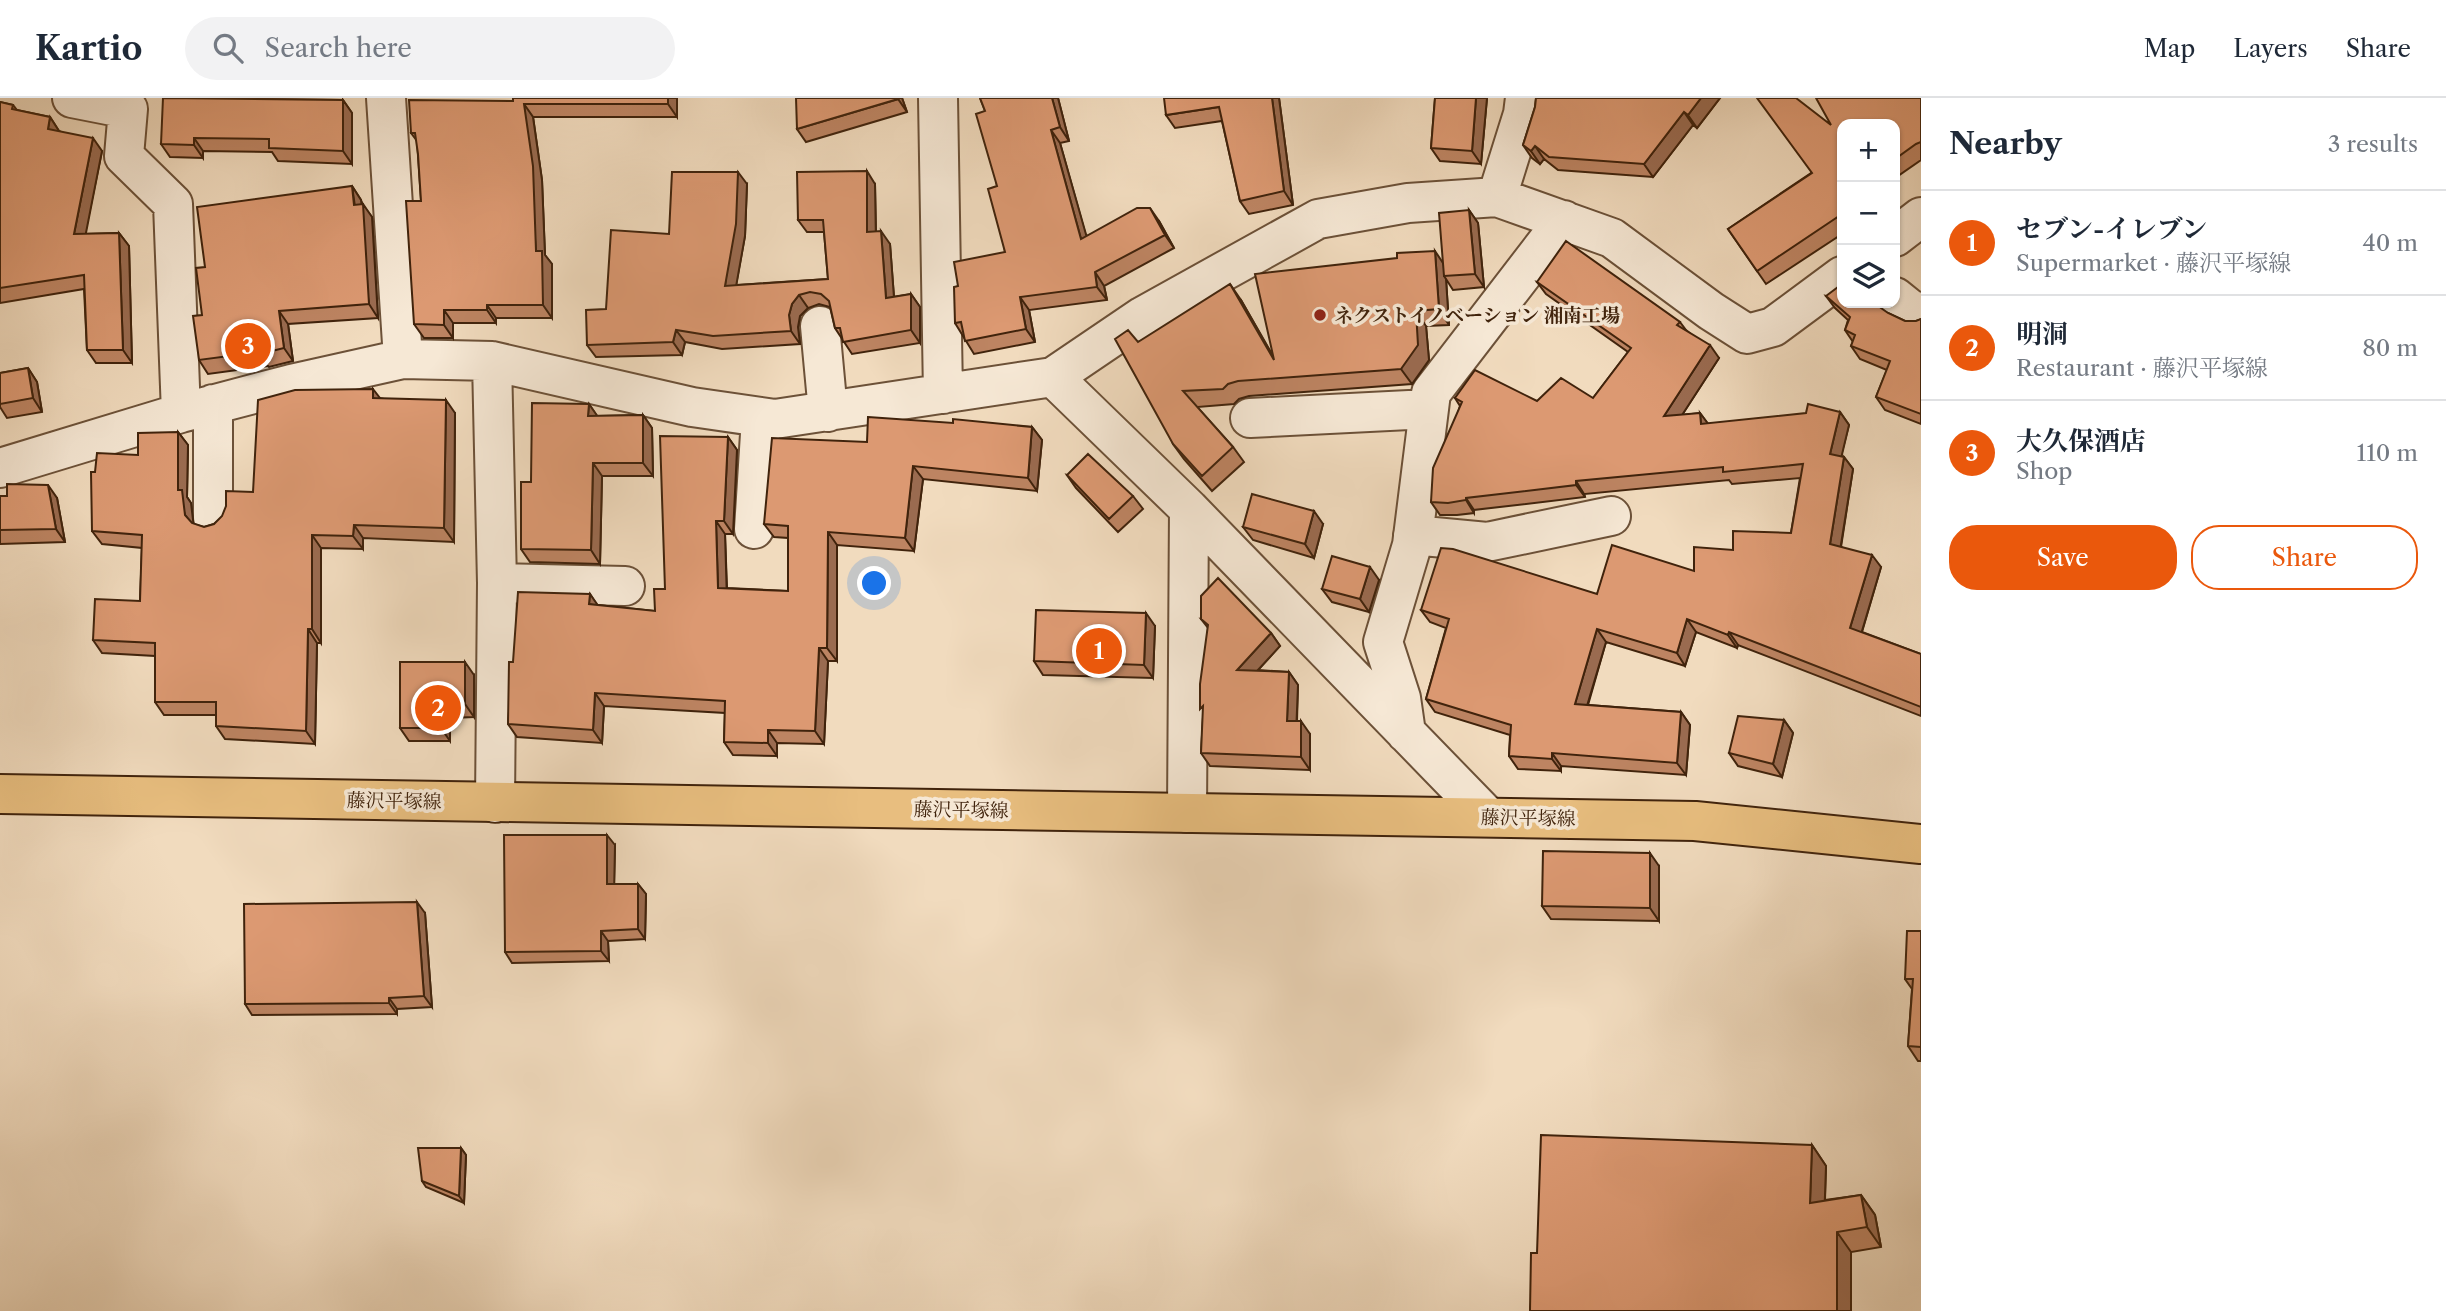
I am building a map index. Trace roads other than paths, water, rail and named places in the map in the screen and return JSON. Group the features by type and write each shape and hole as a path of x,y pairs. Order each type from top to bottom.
{"main road":[{"name":"藤沢平塚線","path":"0,794 1695,821 1921,844"}],"street":[{"path":"72,98 128,109 124,156 173,204 213,518"},
{"path":"386,98 403,359"},
{"path":"938,98 943,394"},
{"path":"1497,197 1523,114 1525,98"},
{"path":"0,468 197,409 291,384 403,359 492,361 692,407 775,419 1053,377 1143,316 1318,219 1408,203 1497,197 1612,238 1746,334 1773,327 1837,280"},
{"path":"1900,233 1921,217"},
{"path":"1406,733 1401,698 1383,642 1413,535 1431,393 1564,220"},
{"path":"1900,301 1921,313"},
{"path":"820,326 828,412"},
{"path":"492,361 497,583 495,803"},
{"path":"1053,377 1189,509 1488,817"},
{"path":"1250,418 1429,409"},
{"path":"754,529 761,418"},
{"path":"1187,813 1189,509"},
{"path":"1413,535 1487,542 1612,516"},
{"path":"497,583 625,586"}],"place":[{"name":"ネクストイノベーション 湘南工場","path":"1320,315"},
{"name":"大久保酒店","path":"248,346"},
{"name":"セブン-イレブン","path":"1099,651"},
{"name":"明洞","path":"438,708"}]}
